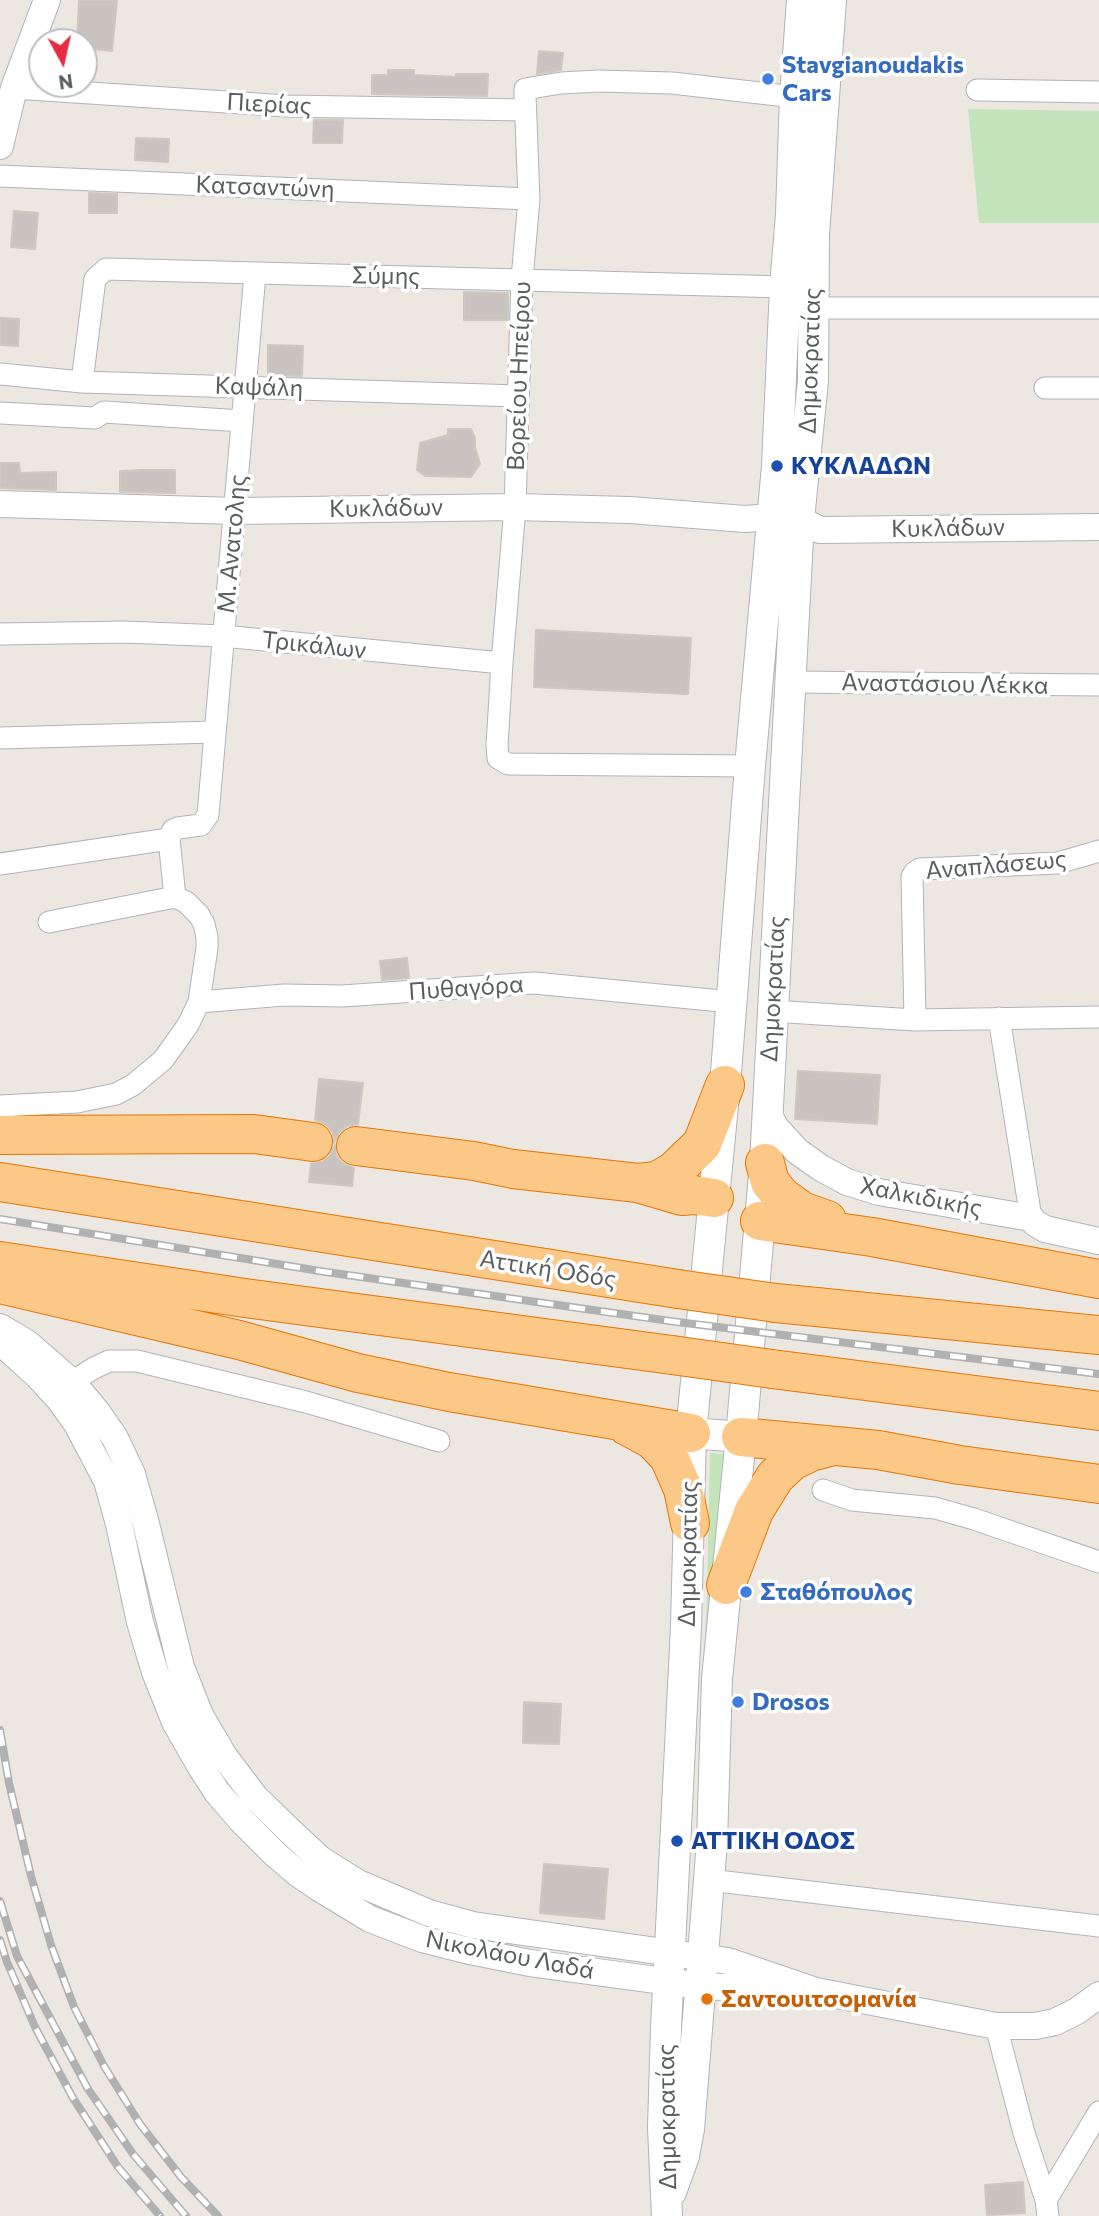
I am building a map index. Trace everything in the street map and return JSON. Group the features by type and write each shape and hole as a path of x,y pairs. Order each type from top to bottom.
{"highway":[{"path":"638,1183 657,1181 674,1171 702,1144 725,1085"},
{"path":"0,1135 254,1134 313,1142"},
{"path":"356,1146 474,1161 513,1169 638,1183 682,1196 714,1198"},
{"path":"765,1163 770,1182 776,1190 802,1211 872,1237"},
{"name":"Αττική Οδός","path":"0,1182 776,1303 1099,1335"},
{"path":"760,1221 872,1237 1099,1279"},
{"path":"0,1261 259,1300 1099,1411"},
{"path":"0,1284 226,1336 358,1373 449,1392 691,1433"},
{"path":"609,1419 646,1435 669,1457 683,1489 690,1523"},
{"path":"741,1437 835,1445 1099,1484"},
{"path":"726,1585 754,1511 775,1477 792,1461 835,1445"}],"main road":[{"name":"Δημοκρατίας","path":"667,2209 684,2156 689,2129 709,1881 717,1679 765,1163 791,682 786,518 777,466 802,0"},
{"name":"Δημοκρατίας","path":"667,2209 663,2128 690,1523 691,1433 725,1085 750,766 786,518 813,381 814,234 831,0"},
{"path":"714,1198 760,1221"},
{"path":"691,1433 741,1437"}],"street":[{"path":"0,146 14,88 47,0"},
{"name":"Πιερίας","path":"14,88 287,106 525,99 561,83 598,80 672,83 795,97"},
{"path":"977,90 1099,92"},
{"name":"Βορείου Ηπείρου","path":"525,99 529,199 522,279 515,507 502,663 498,758 508,764 750,766"},
{"name":"Κατσαντώνη","path":"0,176 529,199"},
{"name":"Σύμης","path":"82,382 94,279 106,269 785,287"},
{"name":"Μ. Ανατολης","path":"169,839 173,830 201,825 208,815 255,274"},
{"path":"812,308 1099,309"},
{"name":"Καψάλη","path":"0,374 82,382 517,397"},
{"path":"1045,388 1099,388"},
{"path":"0,413 95,418 104,412 242,421"},
{"name":"Κυκλάδων","path":"0,504 236,511 515,507 630,510 745,519 786,518 820,530 1099,527"},
{"name":"Τρικάλων","path":"0,634 125,632 223,636 502,663"},
{"name":"Αναστάσιου Λέκκα","path":"791,682 1099,685"},
{"path":"0,738 214,732"},
{"path":"0,864 169,839 175,897"},
{"name":"Αναπλάσεως","path":"915,1020 912,877 915,872 920,869 1058,863 1099,851"},
{"path":"0,1106 77,1102 116,1094 133,1085 163,1060 188,1025 200,1002 207,948 204,925 193,907 175,897 49,922"},
{"name":"Πυθαγόρα","path":"200,1002 534,983 732,1002"},
{"path":"772,1011 915,1020 1099,1017"},
{"path":"999,1018 1031,1218"},
{"name":"Χαλκιδικής","path":"766,1110 776,1128 797,1151 847,1182 879,1192 1031,1218 1045,1229 1099,1241"},
{"name":"Νικολάου Λαδά","path":"0,1327 27,1343 72,1382 115,1438 132,1474 181,1667 200,1715 236,1775 291,1832 320,1858 358,1883 429,1913 669,1967"},
{"name":"Νικολάου Λαδά","path":"0,1343 38,1376 59,1399 77,1424 107,1481 120,1524 155,1672 176,1723 202,1769 240,1819 275,1854 319,1888 370,1919 422,1940 530,1963 669,1967 701,1971 725,1989 816,1991 996,2026 1035,2026 1055,2022 1077,2011 1099,1995"},
{"path":"72,1382 94,1367 109,1361 137,1361 306,1402 439,1441"},
{"path":"823,1490 852,1500 935,1508 1099,1562"},
{"path":"709,1881 1099,1926"},
{"path":"996,2026 1047,2208"},
{"path":"1047,2208 1099,2112"}],"green space":[{"path":"968,109 1099,111 1099,223 979,223"},
{"path":"710,1453 730,1455 709,1718 701,1717"}],"building":[{"path":"79,0 117,0 112,51 98,50 98,28 78,28"},
{"path":"539,51 563,53 561,70 537,74"},
{"path":"388,70 414,70 414,75 456,77 456,74 488,74 487,96 372,94 372,75 388,75"},
{"path":"314,120 343,120 342,143 313,143"},
{"path":"136,138 169,139 168,162 135,160"},
{"path":"89,193 117,194 117,213 89,213"},
{"path":"14,211 38,213 35,249 11,247"},
{"path":"464,292 508,293 508,320 464,320"},
{"path":"0,318 19,319 18,346 0,345"},
{"path":"268,345 303,346 302,376 268,375"},
{"path":"448,429 471,429 480,464 471,477 425,476 417,470 420,443 448,435"},
{"path":"0,463 19,463 20,473 56,472 56,490 0,488"},
{"path":"175,470 175,493 120,492 120,471"},
{"path":"536,630 691,638 688,694 534,687"},
{"path":"407,958 409,978 382,980 380,961"},
{"path":"798,1071 880,1075 877,1124 795,1119"},
{"path":"319,1079 363,1083 358,1124 347,1126 339,1132 334,1143 333,1133 327,1125 315,1120"},
{"path":"335,1145 336,1155 342,1163 354,1168 352,1186 309,1182 311,1164 322,1162 330,1156"},
{"path":"524,1702 561,1704 559,1744 523,1743"},
{"path":"544,1864 608,1869 604,1919 540,1913"},
{"path":"1023,2182 1025,2213 987,2215 985,2185"}],"railway":[{"path":"0,1219 326,1272 677,1322 1099,1374"},
{"path":"0,1730 9,1783 31,1876 51,1945 74,2007 104,2066 140,2124 181,2177 218,2216"},
{"path":"0,1901 17,1956 88,2089 133,2154 186,2216"},
{"path":"0,1940 35,2027 73,2098 118,2167 160,2216"}],"place":[{"name":"Stavgianoudakis Cars","path":"768,79"},
{"name":"ΚΥΚΛΑΔΩΝ","path":"777,466"},
{"name":"Σταθόπουλος","path":"746,1592"},
{"name":"Drosos","path":"738,1702"},
{"name":"ΑΤΤΙΚΗ ΟΔΟΣ","path":"677,1841"},
{"name":"Σαντουιτσομανία","path":"707,1999"}]}
